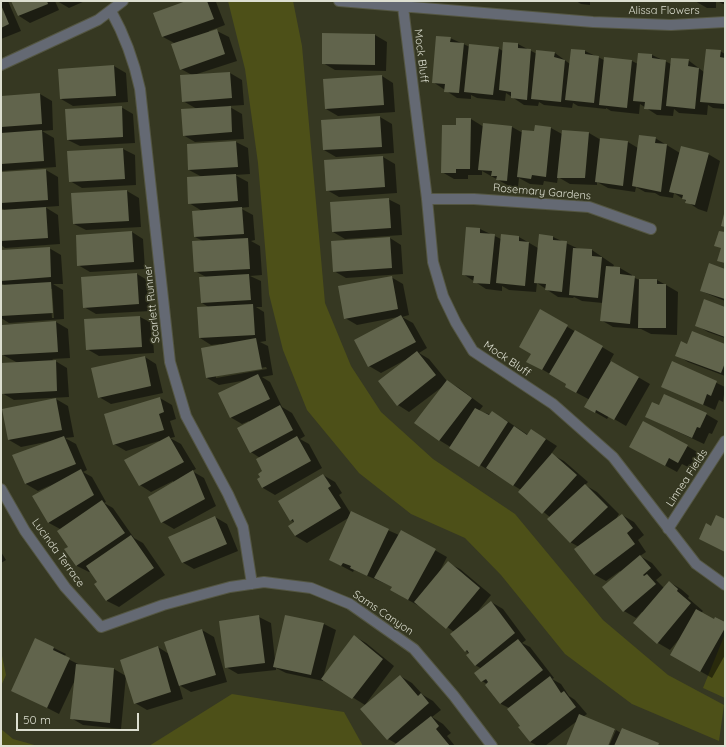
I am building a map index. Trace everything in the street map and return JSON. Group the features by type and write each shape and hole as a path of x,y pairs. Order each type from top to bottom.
{"street":[{"path":"1,65 98,20 123,1"},
{"name":"Alissa Flowers","path":"339,1 656,25 725,22"},
{"name":"Mock Bluff","path":"403,7 427,199 433,262 443,296 456,323 473,351 554,404 613,457 696,564 725,585"},
{"name":"Scarlett Runner","path":"111,11 124,33 140,89 170,362 186,416 228,494 243,527 252,584"},
{"name":"Rosemary Gardens","path":"427,199 474,199 589,207 651,229"},
{"name":"Linnea Fields","path":"668,529 725,441"},
{"name":"Lucinda Terrace","path":"1,489 25,531 65,587 101,627"},
{"name":"Sams Canyon","path":"101,627 201,593 264,582 311,588 350,604 414,648 454,696 492,746"}],"green space":[{"path":"228,1 293,1 302,46 325,303 351,366 381,412 433,459 515,514 603,620 668,675 724,705 719,741 632,704 565,654 501,575 465,538 411,514 359,473 307,410 283,350 269,294 258,163 245,69"},
{"path":"725,634 725,698 703,688"},
{"path":"1,651 6,675 1,686"},
{"path":"232,694 344,712 363,746 149,746"},
{"path":"1,729 13,739 38,746 1,746"}],"building":[{"path":"11,1 47,1 48,4 18,16"},
{"path":"186,1 207,1 214,19 162,37 153,13"},
{"path":"1,5 9,24 1,28"},
{"path":"217,29 225,54 180,70 171,44"},
{"path":"322,33 375,34 375,65 322,64"},
{"path":"436,36 451,37 450,42 464,43 459,93 444,92 445,84 432,83"},
{"path":"503,42 518,43 518,48 531,49 527,100 511,98 511,92 499,90"},
{"path":"469,44 499,47 493,95 464,92"},
{"path":"571,49 585,50 585,54 599,56 594,103 565,100"},
{"path":"706,49 721,50 720,57 725,58 725,104 700,102"},
{"path":"536,50 555,52 554,57 565,60 561,102 531,99"},
{"path":"638,53 652,54 652,58 666,60 661,110 644,109 645,102 633,101"},
{"path":"604,57 632,60 627,108 599,105"},
{"path":"671,58 689,59 688,66 699,68 695,109 666,106"},
{"path":"114,65 116,96 60,99 58,69"},
{"path":"230,72 232,98 182,102 180,75"},
{"path":"382,75 384,105 325,109 323,79"},
{"path":"40,93 42,124 1,127 1,96"},
{"path":"122,106 123,137 67,140 65,109"},
{"path":"231,106 232,132 183,136 181,109"},
{"path":"380,116 382,147 323,150 321,120"},
{"path":"456,118 471,118 470,169 456,169 456,173 441,173 442,125 456,125"},
{"path":"483,123 512,126 507,181 496,180 497,176 491,176 492,171 478,170"},
{"path":"535,125 551,127 546,177 532,175 531,179 517,177 522,130 534,131"},
{"path":"42,130 44,161 1,164 1,133"},
{"path":"562,130 589,132 585,178 557,178"},
{"path":"639,135 656,137 655,143 667,144 661,192 632,186"},
{"path":"600,138 628,141 623,186 595,182"},
{"path":"236,141 238,167 188,170 187,144"},
{"path":"681,146 709,153 695,205 685,203 686,200 682,199 683,195 669,192"},
{"path":"123,148 125,179 69,182 67,151"},
{"path":"383,156 385,187 326,191 324,160"},
{"path":"46,169 48,200 1,203 1,172"},
{"path":"236,174 238,201 188,204 187,177"},
{"path":"127,190 129,221 73,224 71,193"},
{"path":"389,198 391,228 332,232 330,202"},
{"path":"46,207 48,238 1,241 1,210"},
{"path":"242,207 244,234 194,237 192,211"},
{"path":"725,210 725,227 721,226"},
{"path":"466,227 480,228 480,233 495,234 490,284 473,283 474,276 462,275"},
{"path":"132,231 134,262 77,266 76,235"},
{"path":"719,231 725,232 725,263 717,261 721,248 714,246"},
{"path":"501,234 519,236 519,241 529,242 525,286 496,283"},
{"path":"539,234 553,236 553,240 567,241 562,292 545,290 546,284 534,283"},
{"path":"390,237 392,268 333,272 331,241"},
{"path":"248,238 250,269 194,272 192,241"},
{"path":"50,247 51,277 1,281 1,250"},
{"path":"573,248 592,249 592,256 602,257 598,298 569,295"},
{"path":"709,263 725,269 725,299 700,291"},
{"path":"606,266 620,267 620,274 635,276 630,324 600,321"},
{"path":"137,273 139,304 83,308 81,277"},
{"path":"249,274 251,300 201,303 199,277"},
{"path":"392,276 398,309 344,319 338,286"},
{"path":"639,279 657,279 657,284 666,284 666,328 638,328"},
{"path":"51,282 53,313 1,316 1,285"},
{"path":"704,299 725,307 725,337 695,326"},
{"path":"253,304 255,335 199,338 197,307"},
{"path":"540,309 568,325 542,370 526,362 531,354 519,347"},
{"path":"401,315 416,342 368,367 354,340"},
{"path":"140,316 142,347 86,350 84,319"},
{"path":"56,321 58,352 2,355 1,325"},
{"path":"575,330 603,346 576,393 565,387 566,384 549,374"},
{"path":"692,331 725,344 725,363 721,373 675,356 681,341 687,344"},
{"path":"256,338 262,369 206,378 201,348"},
{"path":"417,351 436,375 397,406 378,381"},
{"path":"145,356 151,386 98,398 91,368"},
{"path":"56,360 57,391 1,394 1,363"},
{"path":"611,361 639,377 614,420 596,410 595,413 584,407"},
{"path":"672,361 717,381 711,396 707,394 703,405 661,387"},
{"path":"258,374 270,399 230,418 218,393"},
{"path":"447,380 472,398 439,441 414,423"},
{"path":"664,394 707,413 700,428 697,427 692,438 645,417 652,402 659,405"},
{"path":"160,397 164,412 159,414 164,430 113,445 104,414"},
{"path":"56,398 62,430 8,440 2,409"},
{"path":"280,405 293,430 250,453 237,428"},
{"path":"475,408 489,415 492,411 508,422 479,467 449,448"},
{"path":"643,421 688,445 678,463 669,458 665,466 629,447"},
{"path":"514,426 527,435 531,429 546,439 513,486 486,468"},
{"path":"64,436 76,464 25,484 12,455"},
{"path":"169,436 184,462 139,486 124,460"},
{"path":"297,436 311,461 262,488 257,479 260,477 258,474 262,471 256,459"},
{"path":"552,453 577,475 542,514 518,492"},
{"path":"81,469 94,495 48,523 32,496"},
{"path":"193,470 205,499 161,523 148,497"},
{"path":"323,474 331,486 328,488 341,508 295,536 288,526 294,522 293,519 290,521 278,501"},
{"path":"585,484 608,507 570,543 547,519"},
{"path":"102,500 125,533 76,566 64,549 68,547 57,531"},
{"path":"351,511 389,529 367,576 350,568 351,566 343,563 341,566 329,560"},
{"path":"622,514 633,528 627,533 635,544 594,575 574,549"},
{"path":"716,515 725,519 725,552 699,539 706,523 711,526"},
{"path":"215,516 227,544 182,563 168,537"},
{"path":"401,530 436,549 408,600 390,590 392,587 374,578"},
{"path":"131,535 154,568 106,601 94,584 97,582 86,566"},
{"path":"640,555 651,568 643,575 644,576 647,574 656,584 623,612 602,587"},
{"path":"448,561 480,588 446,629 414,602"},
{"path":"669,581 678,589 677,591 691,603 657,644 633,623"},
{"path":"491,601 515,633 475,666 466,655 469,653 467,650 465,652 450,634"},
{"path":"696,609 714,619 715,617 725,622 725,628 700,672 670,655"},
{"path":"259,615 265,663 225,668 219,621"},
{"path":"285,615 324,623 311,675 273,667"},
{"path":"202,629 216,675 179,686 164,642"},
{"path":"354,635 383,659 352,699 321,679"},
{"path":"35,638 54,647 53,650 70,658 47,708 11,691"},
{"path":"518,639 543,670 500,704 485,685 488,682 486,679 481,682 474,673"},
{"path":"158,646 171,692 134,704 120,660"},
{"path":"76,664 114,668 110,723 70,719"},
{"path":"400,675 418,696 421,693 429,703 387,740 360,709"},
{"path":"550,676 561,693 564,691 576,707 530,742 518,727 520,726 507,709"},
{"path":"579,714 615,729 608,746 566,746"},
{"path":"431,716 439,726 436,729 450,746 393,746"},
{"path":"622,728 659,743 658,746 614,746"}]}
